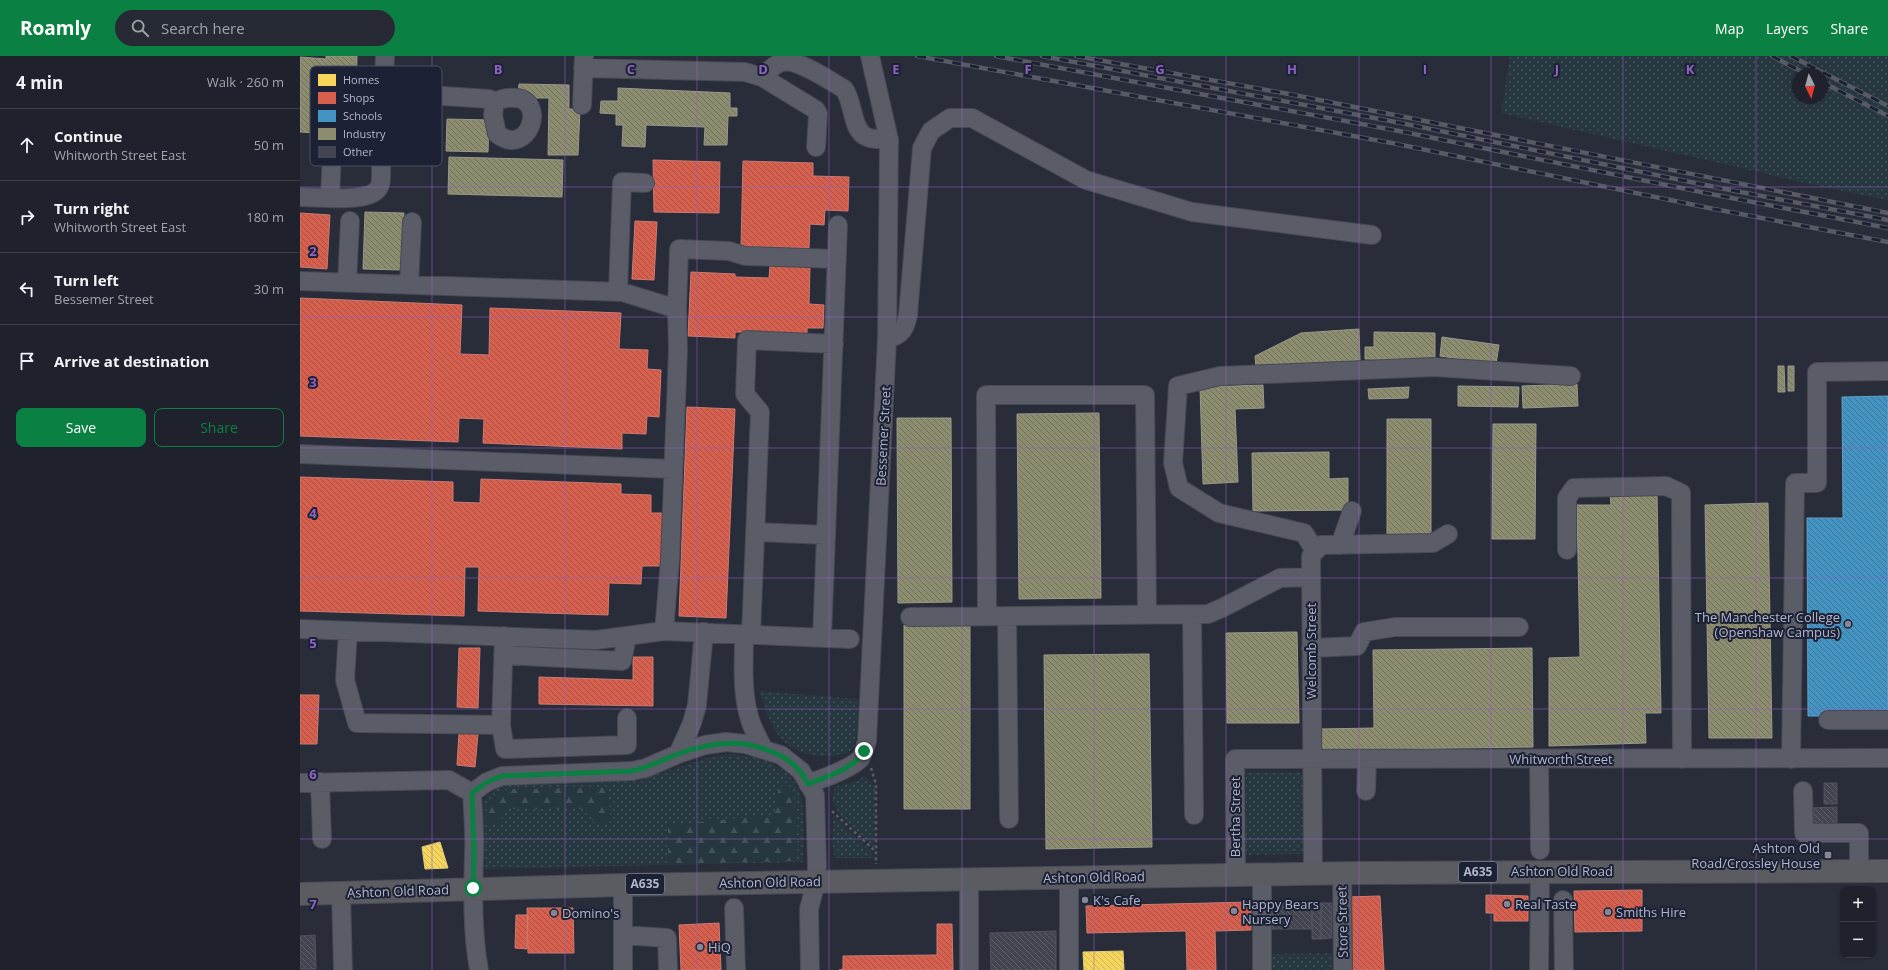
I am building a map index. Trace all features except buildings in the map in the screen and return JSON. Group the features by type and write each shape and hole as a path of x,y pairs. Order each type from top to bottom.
{"highway":[{"name":"Ashton Old Road","path":"300,894 341,894 473,888 1342,873 1888,871"}],"street":[{"path":"384,56 384,66"},
{"name":"Bessemer Street","path":"866,746 888,339 889,140 870,56"},
{"path":"762,77 781,62 789,61 798,64 844,89 848,94 855,122 860,132 867,137 889,140"},
{"path":"582,105 584,62 745,72 762,77 816,110 818,114 816,146"},
{"path":"442,95 483,97 495,102"},
{"path":"888,339 898,336 906,326 908,315 922,148 931,132 950,118 972,118 1086,180 1192,212 1372,235"},
{"path":"330,198 331,166"},
{"path":"300,196 330,198 359,197 372,194 380,185 381,166"},
{"path":"618,292 622,182 645,183"},
{"path":"347,283 350,221"},
{"path":"408,285 412,222"},
{"path":"822,638 838,225"},
{"path":"664,632 670,560 678,350 677,309 679,249 729,251 745,256 837,259"},
{"path":"300,281 618,292 654,300 677,309"},
{"path":"763,748 751,724 744,690 755,532 760,412 745,394 747,340 834,344"},
{"path":"1448,534 1433,544 1321,545 1315,551 1304,533 1219,513 1179,488 1173,463 1178,386 1220,376 1434,367 1570,376"},
{"path":"1791,759 1795,483 1817,483 1817,372 1888,371"},
{"path":"987,616 986,395 1145,395 1147,614"},
{"path":"300,454 673,469"},
{"path":"1567,550 1567,498 1574,488 1666,486 1681,493 1682,759"},
{"path":"1340,545 1352,511"},
{"path":"755,532 826,535"},
{"name":"Welcomb Street","path":"1313,874 1310,577 1311,556 1315,551"},
{"path":"910,617 1208,614 1280,578 1310,577"},
{"path":"1192,614 1194,815"},
{"path":"1007,616 1009,819"},
{"path":"1311,648 1357,646 1364,632 1395,627 1519,626"},
{"path":"300,629 596,640 664,632 704,632 850,639"},
{"path":"348,631 345,680 357,723 501,725"},
{"path":"678,754 692,723 698,705 704,632"},
{"path":"504,636 501,725 505,748 626,745 627,718"},
{"path":"503,655 622,660 627,637"},
{"path":"1828,720 1888,720"},
{"path":"472,793 487,782 502,776 632,771 646,768 678,754 705,745 726,742 763,748 781,755 792,762 801,771 812,789 816,882 809,909 810,970"},
{"path":"812,789 860,759 866,746"},
{"path":"1888,758 1888,764"},
{"name":"Whitworth Street","path":"1235,759 1888,758"},
{"name":"Bertha Street","path":"1235,759 1236,875"},
{"path":"1366,759 1366,792"},
{"path":"1539,759 1540,850"},
{"path":"300,783 449,780 472,793"},
{"path":"320,782 322,839"},
{"path":"1803,791 1804,833 1859,833 1860,871"},
{"path":"472,793 475,948 479,970"},
{"path":"1539,970 1540,872"},
{"name":"Store Street","path":"1342,873 1343,970"},
{"path":"1262,875 1262,970"},
{"path":"1069,878 1069,970"},
{"path":"969,879 969,970"},
{"path":"623,885 623,970"},
{"path":"341,894 343,970"},
{"path":"1563,900 1564,970"},
{"path":"734,908 736,970"},
{"path":"624,935 666,938 668,970"},
{"path":"1539,937 1563,937"}],"path":[{"path":"866,746 876,784 876,865"},
{"path":"812,789 875,851"}],"green space":[{"path":"1510,56 1888,56 1888,200 1823,187 1501,113"},
{"path":"760,691 858,699 857,732 853,748 845,754 828,756 813,755 789,746 774,729"},
{"path":"732,754 757,757 765,760 782,770 795,783 801,795 802,803 804,824 803,862 485,869 483,803 488,795 502,785 639,780 713,756"},
{"path":"1246,772 1302,772 1303,854 1246,855"},
{"path":"865,776 875,786 874,848 838,813 832,800 835,787 857,781"},
{"path":"783,785 794,796 796,861 668,864 668,825 775,815 775,796"},
{"path":"606,787 610,809 610,822 594,824 588,809 506,809 499,823 485,825 487,803 507,789"},
{"path":"833,815 873,853 873,858 835,858 832,845"},
{"path":"1334,953 1334,970 1271,970 1271,954"}],"railway":[{"path":"917,56 1397,144 1709,208 1888,242"},
{"path":"996,56 1399,131 1888,228"},
{"path":"1042,56 1401,123 1725,189 1888,220"},
{"path":"1076,56 1289,94 1888,213"},
{"path":"1772,56 1795,68"},
{"path":"1791,56 1888,106"},
{"path":"1828,85 1888,116"}],"place":[{"name":"The Manchester College (Openshaw Campus)","path":"1848,624"},
{"name":"Ashton Old Road/Crossley House","path":"1828,855"},
{"name":"K's Cafe","path":"1085,900"},
{"name":"Real Taste","path":"1507,904"},
{"name":"Happy Bears Nursery","path":"1234,911"},
{"name":"Smiths Hire","path":"1608,912"},
{"name":"Domino's","path":"554,913"},
{"name":"HiQ","path":"700,947"}],"route":[{"path":"473,888 474,853 472,793 487,782 502,776 632,771 646,768 678,754 705,745 726,742 763,748 781,755 792,762 801,771 808,784 850,766 860,759 864,751"}]}
